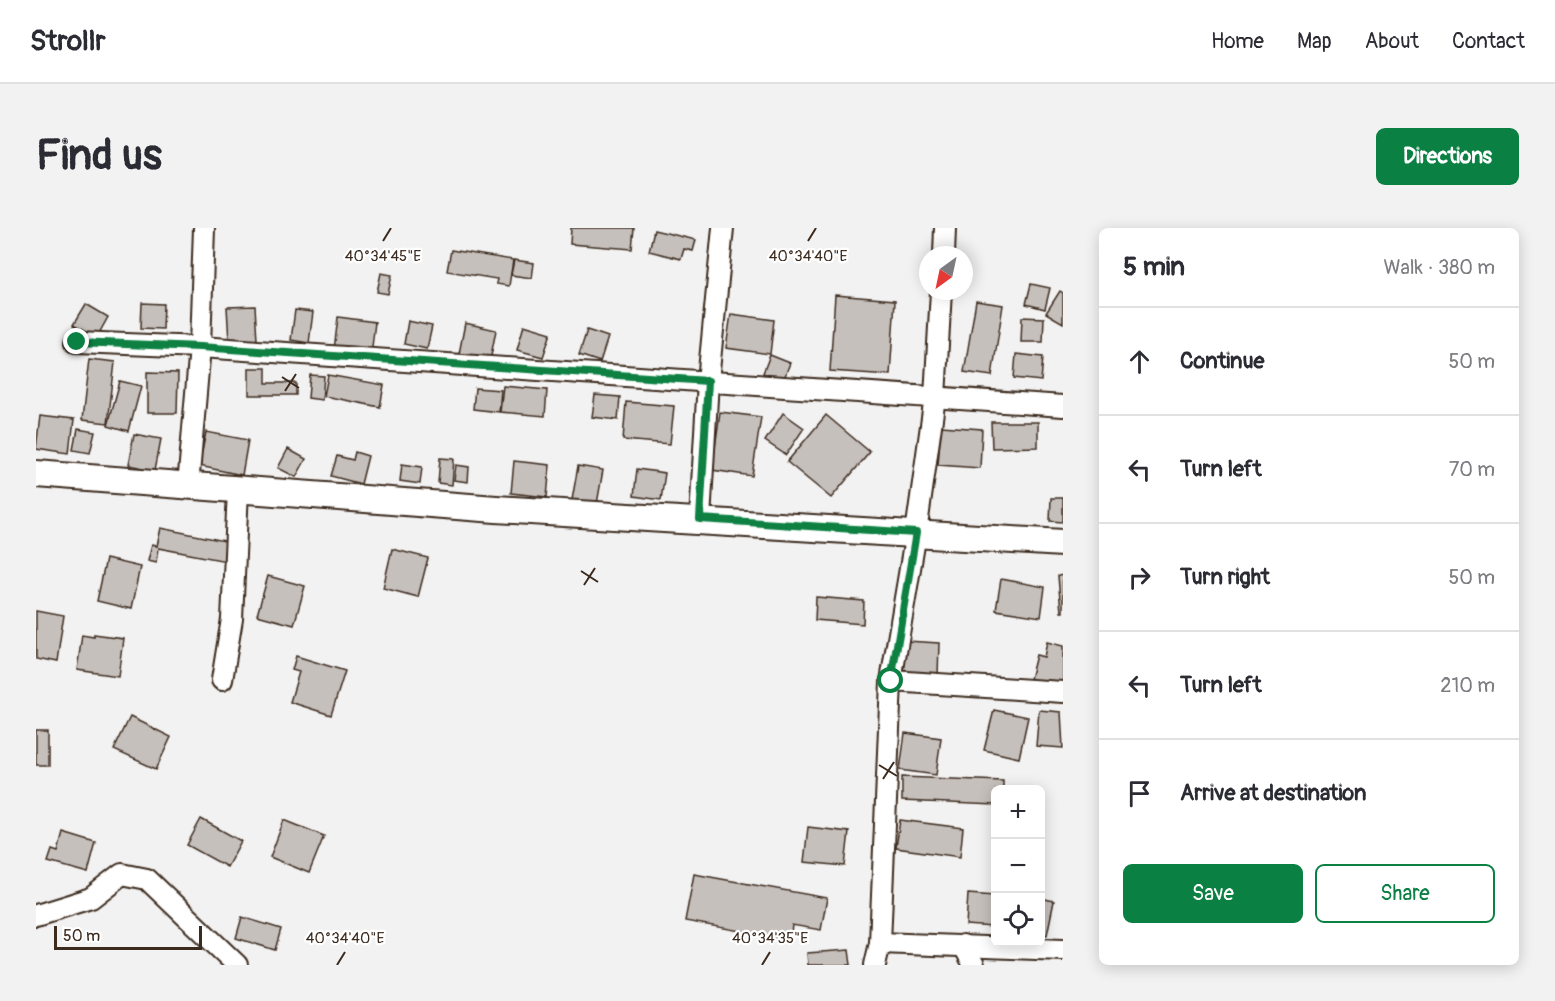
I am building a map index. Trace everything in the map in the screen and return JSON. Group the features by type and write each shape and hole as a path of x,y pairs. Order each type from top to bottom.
{"street":[{"path":"188,486 200,347 204,228"},
{"path":"700,519 708,381 723,228"},
{"path":"944,246 945,228"},
{"path":"875,965 880,943 891,681 916,533 935,397 940,300"},
{"path":"77,342 200,347 1063,406"},
{"path":"36,474 496,509 700,519 1063,543"},
{"path":"222,680 232,619 238,489"},
{"path":"891,681 1063,692"},
{"path":"36,915 91,898 122,874 147,879 237,965"},
{"path":"880,943 1063,950"},
{"path":"963,945 974,965"}],"building":[{"path":"571,228 634,228 632,249 570,244"},
{"path":"654,230 696,240 693,251 684,249 681,259 649,251"},
{"path":"451,250 513,260 509,286 496,284 497,279 447,271"},
{"path":"514,260 534,263 532,278 511,275"},
{"path":"381,273 392,275 388,294 377,292"},
{"path":"1031,284 1050,288 1045,309 1026,304"},
{"path":"1060,291 1063,293 1063,323 1046,313"},
{"path":"835,295 895,300 890,375 830,371"},
{"path":"976,301 1003,305 992,376 964,372"},
{"path":"142,303 164,304 163,329 141,328"},
{"path":"86,304 108,317 97,337 74,324"},
{"path":"255,306 257,340 229,342 227,307"},
{"path":"295,310 313,312 309,343 291,340"},
{"path":"731,314 774,320 770,354 726,348"},
{"path":"338,317 375,322 371,355 334,350"},
{"path":"1022,317 1044,318 1043,342 1021,342"},
{"path":"408,321 432,326 427,349 404,344"},
{"path":"465,323 496,330 490,361 459,354"},
{"path":"524,325 551,333 543,357 517,350"},
{"path":"587,330 608,337 600,362 579,355"},
{"path":"1016,354 1043,357 1041,381 1014,378"},
{"path":"770,355 790,363 783,381 763,373"},
{"path":"89,359 115,362 108,423 82,420"},
{"path":"249,368 266,368 266,383 296,383 296,395 249,395"},
{"path":"147,372 178,373 177,413 147,413"},
{"path":"310,375 324,376 322,400 308,398"},
{"path":"328,375 384,385 380,407 324,396"},
{"path":"120,381 141,386 129,431 108,425"},
{"path":"503,386 547,390 545,416 500,412"},
{"path":"475,388 501,390 499,412 473,409"},
{"path":"595,395 620,397 618,420 592,417"},
{"path":"626,402 674,406 670,444 623,440"},
{"path":"720,412 761,417 752,476 712,470"},
{"path":"783,413 804,428 786,455 765,441"},
{"path":"826,415 870,452 831,498 787,462"},
{"path":"40,416 74,420 70,454 36,449"},
{"path":"991,422 1038,422 1038,447 992,448"},
{"path":"941,426 982,429 980,468 938,465"},
{"path":"78,429 95,432 90,453 74,450"},
{"path":"206,432 248,440 242,475 199,466"},
{"path":"134,434 161,439 155,470 128,465"},
{"path":"288,449 306,459 296,477 278,468"},
{"path":"355,452 368,456 361,484 331,476 337,456 353,460"},
{"path":"440,458 454,459 452,485 438,483"},
{"path":"514,461 550,465 547,497 511,493"},
{"path":"402,464 422,467 420,484 400,481"},
{"path":"456,465 469,467 468,482 454,480"},
{"path":"578,466 603,470 597,504 572,500"},
{"path":"637,469 665,473 661,500 634,496"},
{"path":"1051,498 1063,498 1063,522 1050,521"},
{"path":"160,528 230,542 226,561 158,548 156,563 147,561 151,545 156,546"},
{"path":"392,549 428,558 418,597 383,588"},
{"path":"106,559 140,567 131,609 97,601"},
{"path":"1063,575 1063,612 1061,612 1058,576"},
{"path":"268,576 305,586 294,625 257,615"},
{"path":"1001,579 1045,587 1041,617 996,610"},
{"path":"816,597 864,601 863,624 815,620"},
{"path":"36,611 63,616 56,663 36,659"},
{"path":"94,634 123,638 118,676 77,670 82,635 94,637"},
{"path":"906,641 939,643 938,675 904,673"},
{"path":"1047,642 1063,646 1063,687 1030,679 1036,655 1044,657"},
{"path":"296,656 345,671 331,715 290,702 299,672 292,670"},
{"path":"994,710 1028,717 1019,758 984,750"},
{"path":"1039,710 1061,712 1063,748 1036,746"},
{"path":"130,717 171,737 156,769 114,750"},
{"path":"36,730 48,730 48,765 36,765"},
{"path":"905,733 941,738 936,775 900,770"},
{"path":"902,777 1003,781 1003,785 991,785 991,805 902,801"},
{"path":"201,819 241,841 227,867 187,845"},
{"path":"284,820 324,836 309,873 270,857"},
{"path":"900,820 963,828 960,857 896,848"},
{"path":"808,827 849,832 845,866 804,862"},
{"path":"63,833 96,843 88,873 48,862 52,850 58,852"},
{"path":"694,874 827,898 821,930 792,925 790,940 685,921"},
{"path":"968,894 991,896 991,927 966,925"},
{"path":"1045,899 1054,901 1047,935 1045,935"},
{"path":"242,917 281,929 275,950 236,938"},
{"path":"849,950 851,965 808,965 807,953"}],"route":[{"path":"77,342 200,347 708,381 700,519 916,533 891,681"}]}
